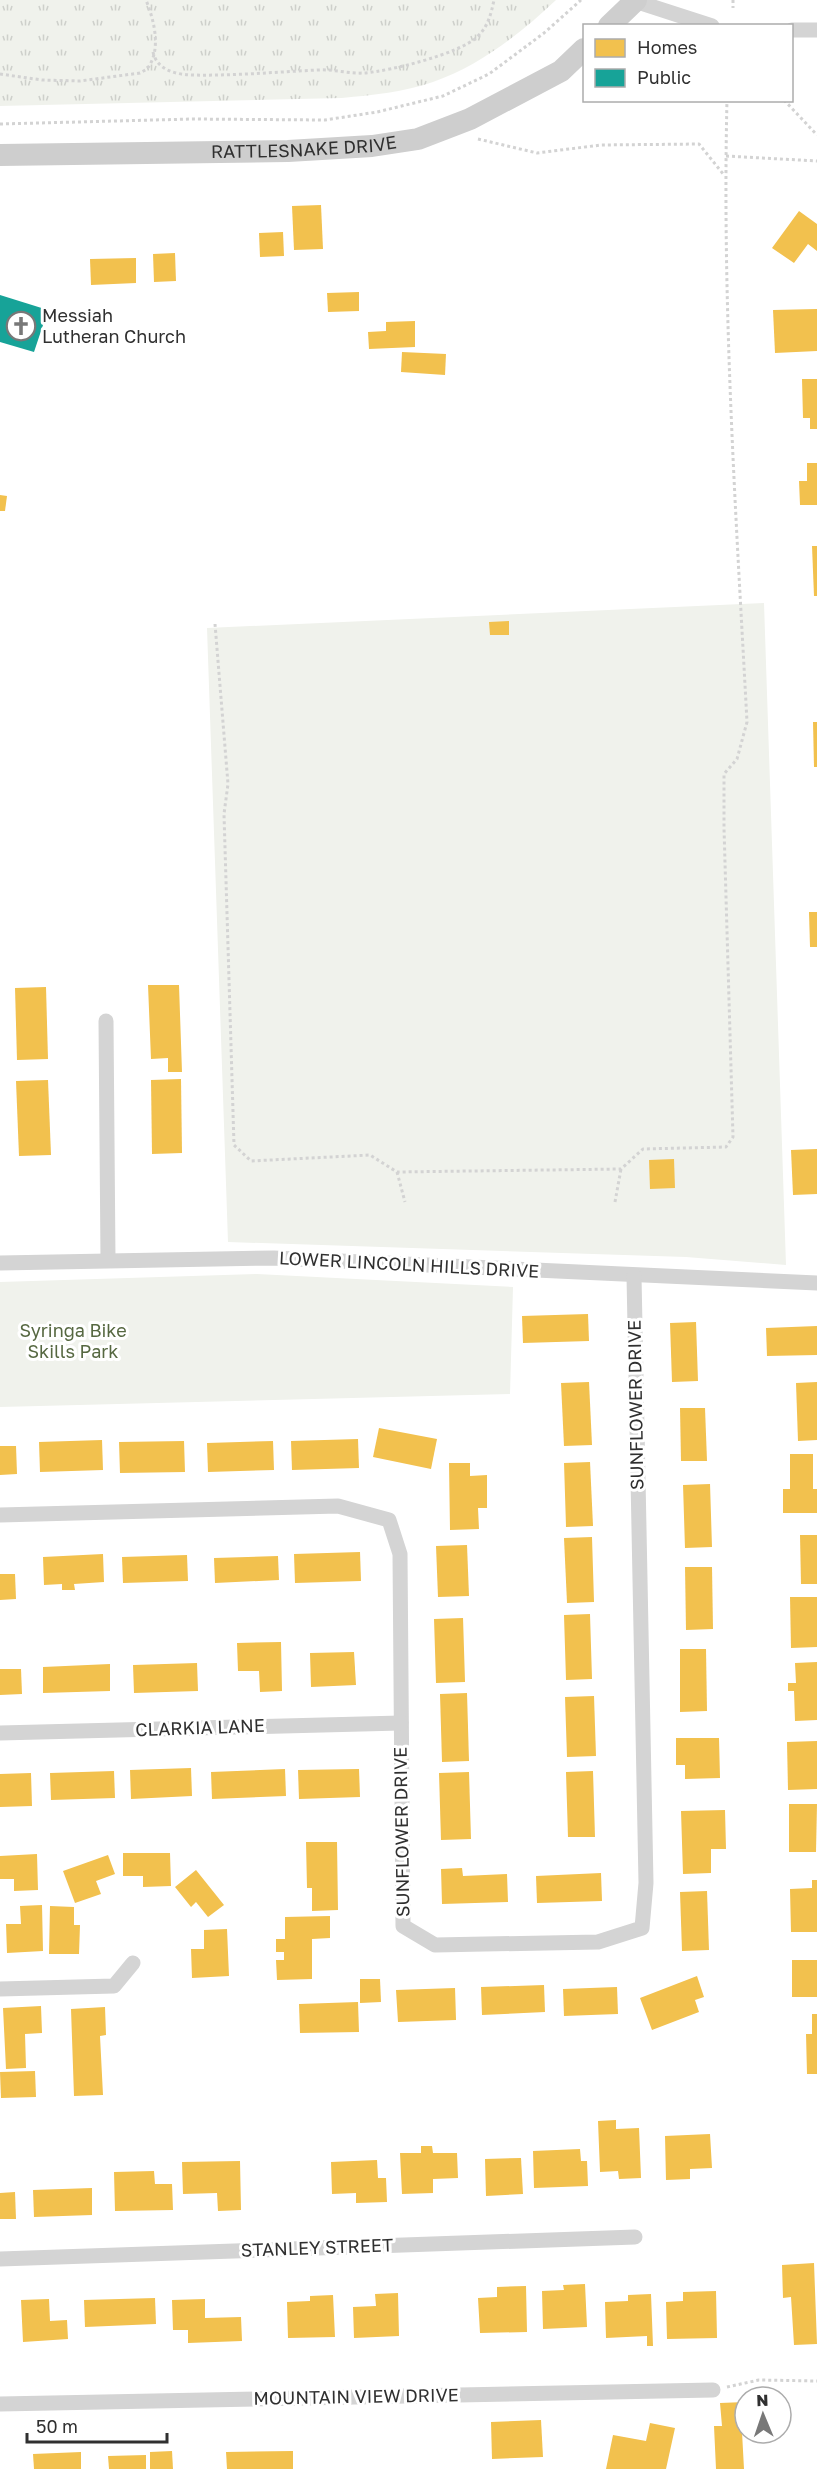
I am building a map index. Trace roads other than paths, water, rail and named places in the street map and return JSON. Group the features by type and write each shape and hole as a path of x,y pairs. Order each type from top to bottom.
{"street":[{"path":"611,24 636,1 706,24"},
{"path":"793,30 817,30"},
{"name":"RATTLESNAKE DRIVE","path":"0,155 288,151 372,146 418,139 470,119 561,71 583,51"},
{"path":"106,1021 108,1260"},
{"name":"LOWER LINCOLN HILLS DRIVE","path":"0,1263 274,1258 817,1283"},
{"name":"SUNFLOWER DRIVE","path":"0,1515 338,1506 389,1520 400,1554 403,1926 435,1945 598,1942 642,1929 646,1883 634,1276"},
{"name":"CLARKIA LANE","path":"0,1733 401,1723"},
{"path":"0,1989 114,1986 132,1963"},
{"name":"STANLEY STREET","path":"0,2259 634,2237"},
{"name":"MOUNTAIN VIEW DRIVE","path":"0,2404 713,2390"}],"place":[{"name":"Messiah Lutheran Church","path":"21,326"}],"park label":[{"name":"Syringa Bike Skills Park","path":"73,1341"}]}
